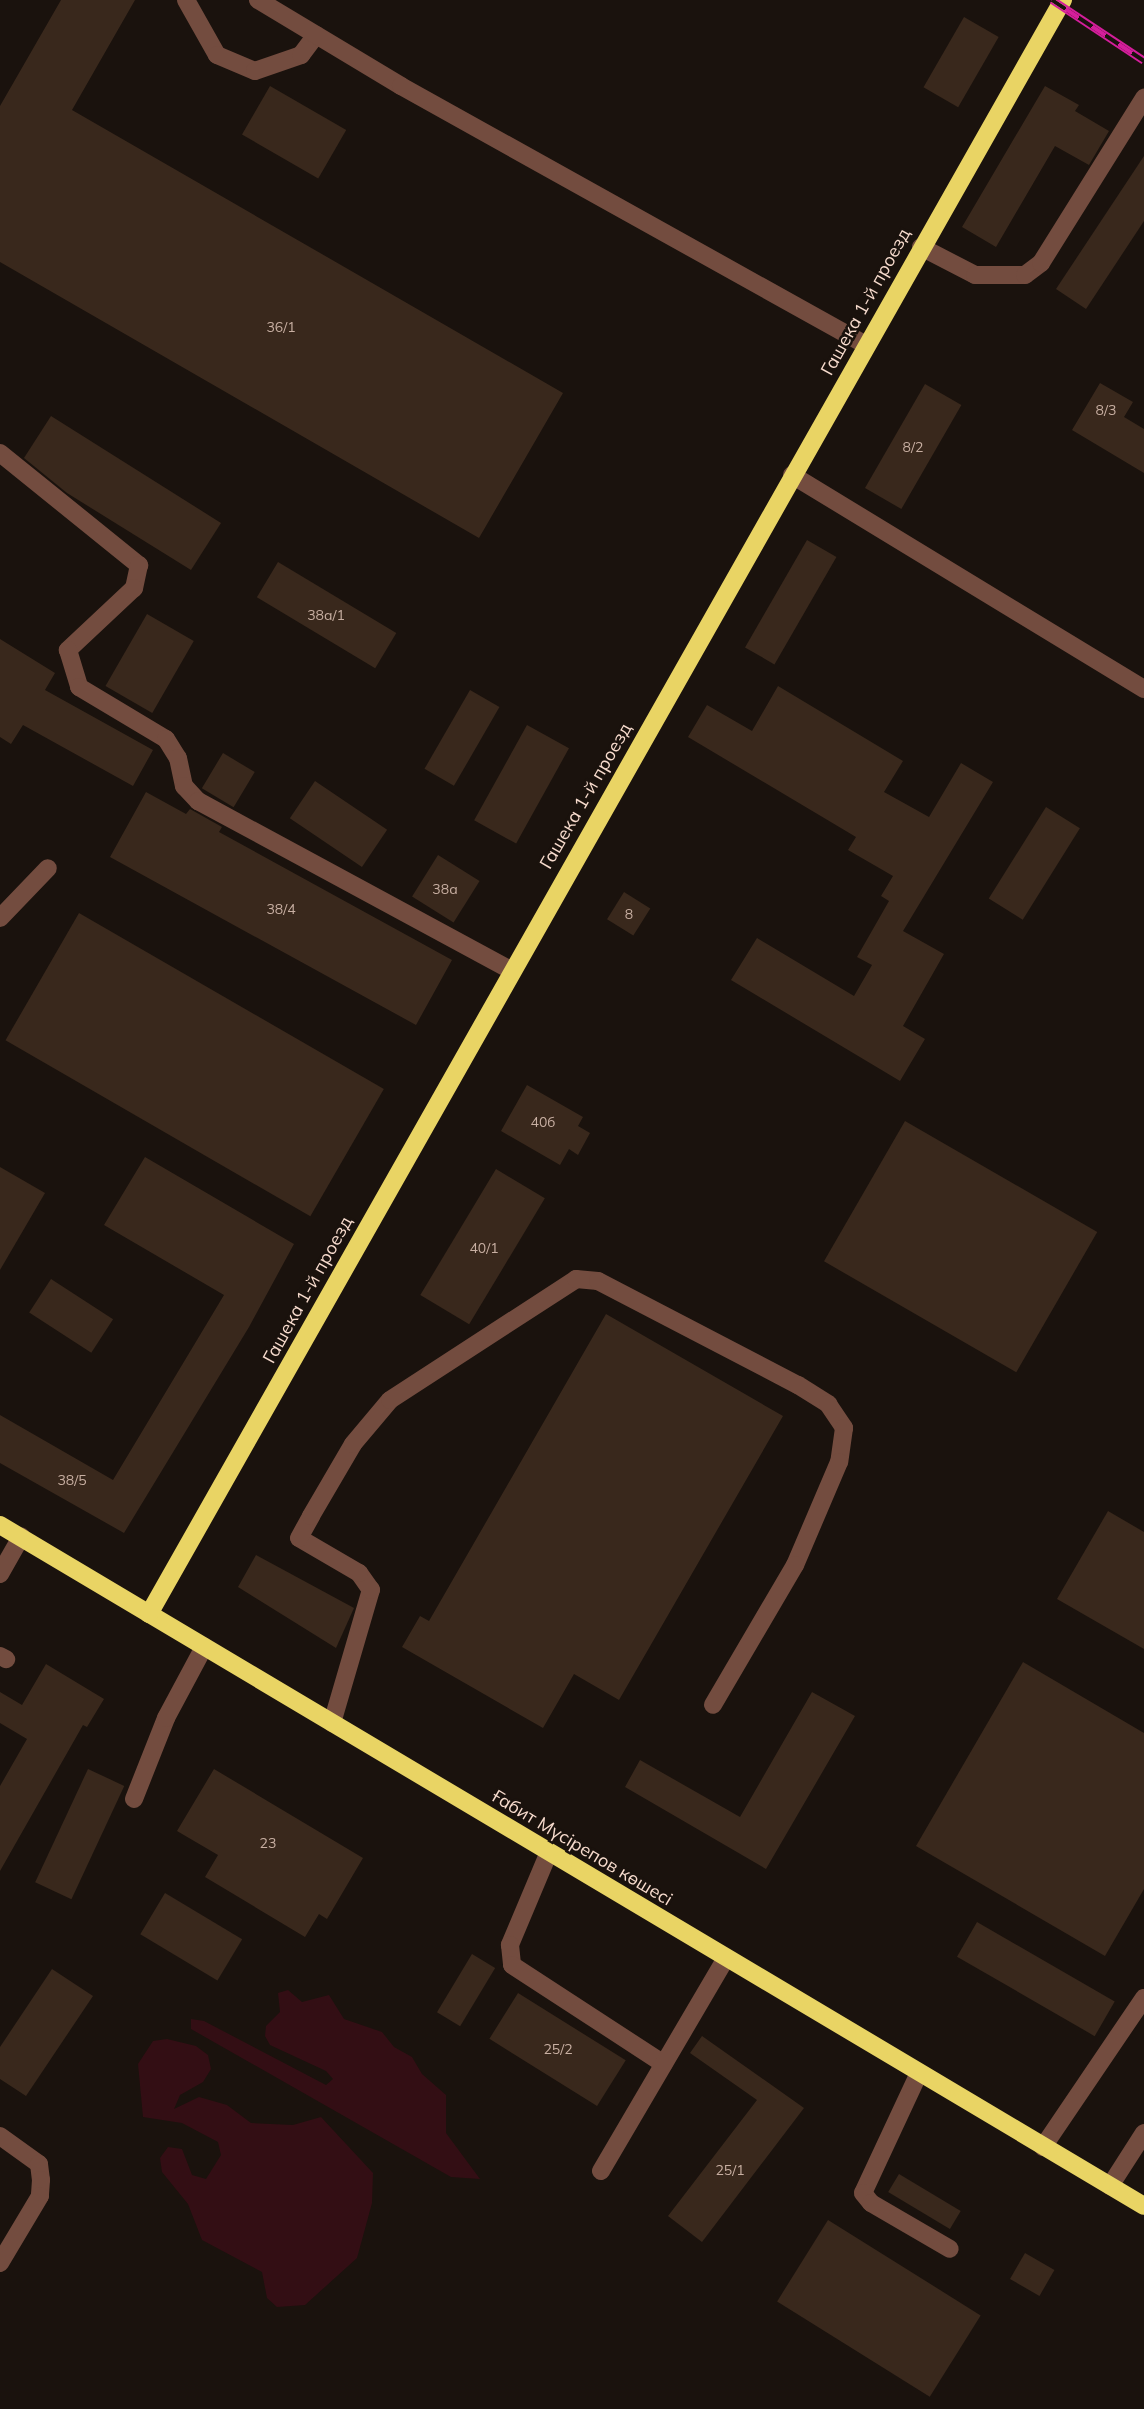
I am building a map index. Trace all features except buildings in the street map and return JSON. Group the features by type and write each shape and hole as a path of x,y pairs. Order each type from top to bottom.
{"main road":[{"name":"Гашека 1-й проезд","path":"149,1614 511,970 1063,0"},
{"name":"Ғабит Мүсірепов көшесі","path":"0,1525 1144,2206"}],"street":[{"path":"186,0 217,55 254,71 301,55 316,35"},
{"path":"258,0 866,345"},
{"path":"921,247 975,275 1025,275 1041,263 1144,98"},
{"path":"0,453 139,565 134,588 68,650 79,687 166,739 178,758 184,786 198,801 511,970"},
{"path":"792,475 1144,689"},
{"path":"0,918 47,868"},
{"path":"332,1723 371,1590 349,1566 299,1538 311,1516 353,1444 390,1400 565,1283 576,1279 598,1281 798,1385 828,1404 844,1428 839,1462 795,1565 713,1705"},
{"path":"0,1574 21,1537"},
{"path":"134,1799 166,1717 204,1647"},
{"path":"549,1852 510,1945 512,1965 664,2064"},
{"path":"601,2171 726,1958"},
{"path":"1043,2147 1144,1998"},
{"path":"919,2073 863,2193 872,2203 950,2249"},
{"path":"1110,2186 1144,2133"},
{"path":"0,2136 39,2164 41,2180 40,2196 0,2263"}],"shaded area":[{"path":"288,1990 302,2002 329,1995 344,2019 382,2032 394,2047 412,2057 422,2074 446,2095 446,2133 480,2179 451,2177 191,2029 191,2019 204,2021 326,2085 333,2079 326,2071 270,2045 265,2036 266,2026 280,2012 278,1993"},
{"path":"167,2039 196,2046 208,2055 211,2069 203,2082 180,2095 174,2109 199,2097 227,2105 251,2123 293,2125 321,2117 373,2173 372,2203 357,2258 305,2305 277,2307 267,2298 262,2272 202,2240 188,2204 162,2172 160,2158 168,2147 182,2149 192,2175 206,2179 221,2155 218,2142 182,2123 143,2117 138,2064 153,2041"}],"railway":[{"path":"1052,0 1144,61"}]}
